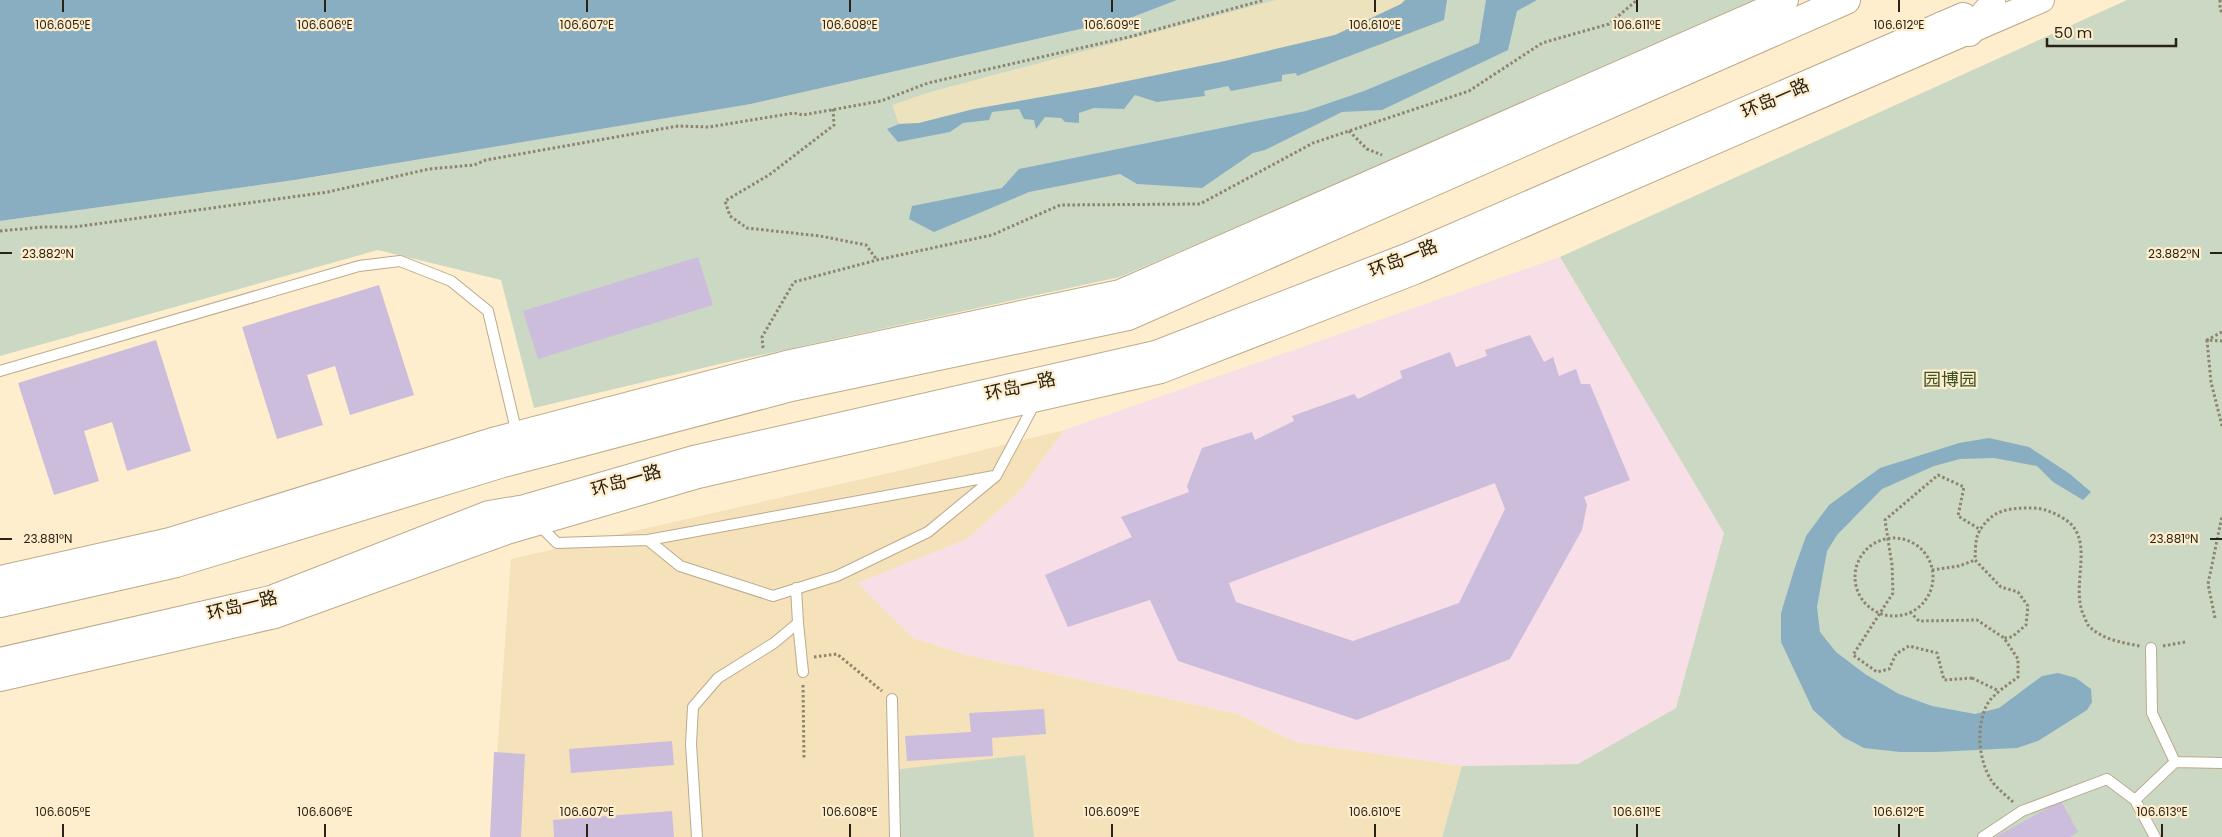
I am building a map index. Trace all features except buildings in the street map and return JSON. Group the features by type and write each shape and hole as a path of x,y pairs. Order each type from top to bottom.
{"main road":[{"path":"0,603 176,563 503,463 791,387 1128,316 1846,0"},
{"path":"1942,26 1969,32 1998,3"},
{"name":"环岛一路","path":"0,662 271,600 489,514 530,516 694,460 1043,389 1156,355 1409,257 1998,3"}],"street":[{"path":"0,578 170,540 518,434 763,369 1120,292 1786,0"},
{"path":"1043,389 1161,371 1416,272 2042,0"},
{"path":"0,679 275,616 530,516"}],"lane":[{"path":"0,371 359,266 400,261 451,282 488,311 518,434"},
{"path":"648,540 680,566 773,596 837,576 928,532 996,476 1043,389"},
{"path":"530,516 557,543 648,540 996,476"},
{"path":"796,588 803,672"},
{"path":"697,837 691,744 694,707 718,678 774,643 798,623"},
{"path":"2151,648 2152,713 2175,762"},
{"path":"892,699 895,837"},
{"path":"2135,800 2175,762 2222,764"},
{"path":"1983,837 2022,811 2107,779 2135,800 2155,837"}],"path":[{"path":"0,231 43,227 74,227 328,192 429,169 474,165 486,160 678,126 710,127 794,112 803,114 880,101 928,83 1133,36 1264,0"},
{"path":"763,369 762,337 794,282 877,260 992,235 1060,205 1200,204 1313,143 1469,91 1542,43 1609,24 1637,0"},
{"path":"2220,0 2222,13"},
{"path":"833,109 834,125 769,175 726,201 730,216 747,228 820,236 866,245 877,260"},
{"path":"1349,131 1367,148 1395,160 1404,168"},
{"path":"2207,340 2222,332"},
{"path":"2207,340 2222,341"},
{"path":"2207,340 2212,382 2222,426"},
{"path":"1981,530 1958,516 1964,487 1938,475 1885,520 1892,565 1893,593 1853,655 1877,672 1889,669 1896,654 1909,646 1937,653 1944,680 1972,678 1999,692"},
{"path":"2004,638 2012,637 2026,625 2028,606 2018,592 2001,587 1975,560 1975,538 1995,514 2014,508 2038,508 2066,519 2076,528 2082,544 2078,593 2081,609 2088,625 2112,641 2151,648 2185,642"},
{"path":"2215,618 2208,584 2220,534 2222,516"},
{"path":"1896,538 1909,541 1920,548 1928,558 1932,570 1932,583 1928,595 1921,605 1910,612 1898,616 1885,615 1873,610 1863,602 1857,590 1854,578 1856,565 1862,554 1872,545 1884,539 1896,538"},
{"path":"1932,570 1959,566 1975,560"},
{"path":"1910,612 1919,621 1977,620 2004,638 2018,660 2018,678 1999,692 1985,708 1979,734 1982,760 1992,781 2013,802"},
{"path":"801,658 837,654 892,699"},
{"path":"803,672 804,760"}],"shaded area":[{"path":"1560,257 1724,533 1676,708 1578,764 1462,766 1295,742 1238,714 966,655 913,638 856,583 967,539 1020,491 1064,430"},
{"path":"1064,430 1020,491 967,539 857,583 913,638 966,655 1238,714 1295,742 1462,766 1442,837 491,837 511,559 902,470"}],"green space":[{"path":"1177,0 1760,0 1460,132 1120,277 724,363 534,408 501,280 378,250 0,356 0,221 296,180 751,104 1133,17"},
{"name":"园博园","path":"2127,0 2222,0 2222,837 1442,837 1462,766 1578,764 1676,708 1724,533 1560,257"},
{"path":"1025,755 1034,837 900,837 892,770"}],"sand":[{"path":"1276,0 1405,0 1401,4 1335,35 1225,61 1098,87 974,109 919,123 899,124 892,105 930,92"}],"water":[{"path":"0,0 1177,0 1133,17 751,104 295,180 0,221"},
{"path":"1405,0 1447,0 1444,20 1297,76 1296,73 1282,75 1282,81 1231,91 1228,86 1204,91 1205,96 1157,102 1135,95 1124,109 1094,108 1079,113 1079,123 1065,122 1061,118 1045,117 1036,129 1034,120 1024,119 1019,109 992,112 989,120 963,123 950,132 898,142 887,129 899,124 919,123 974,109 1098,87 1225,61 1335,35 1401,4"},
{"path":"1486,0 1537,0 1517,11 1508,50 1382,110 1342,112 1265,150 1253,153 1202,188 1137,184 1120,174 1029,192 934,232 909,219 912,206 1002,188 1019,169 1306,111 1364,91 1479,43"},
{"path":"1989,438 2029,447 2070,474 2091,492 2083,500 2053,482 2037,466 1994,458 1960,459 1934,466 1882,489 1837,535 1827,551 1817,607 1820,632 1836,652 1865,674 1899,694 1932,706 1975,714 1999,708 2042,676 2058,673 2076,678 2091,689 2092,702 2087,710 2038,741 2017,748 1900,752 1864,748 1843,737 1813,710 1781,642 1781,613 1806,536 1829,505 1880,468 1959,443"}]}
